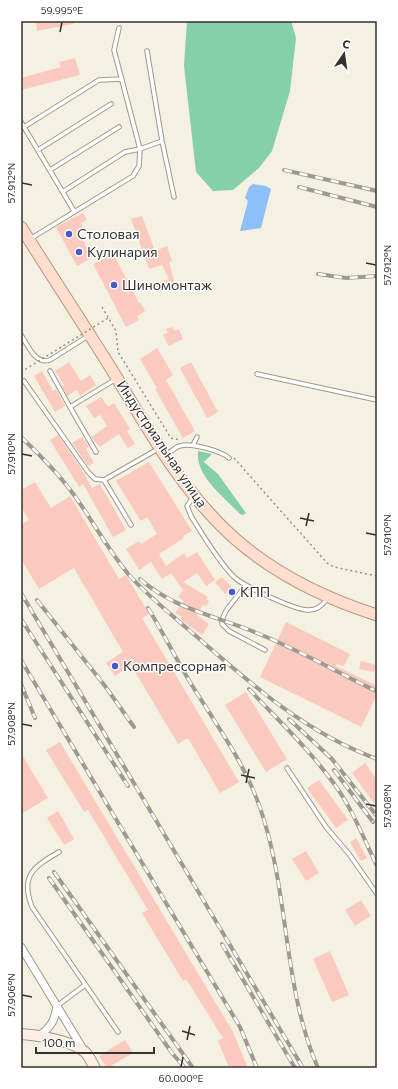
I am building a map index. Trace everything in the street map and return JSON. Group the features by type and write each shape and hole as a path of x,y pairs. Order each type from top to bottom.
{"main road":[{"name":"Индустриальная улица","path":"21,227 163,451 194,496 226,530 262,560 297,583 328,598 377,615"},
{"path":"21,1034 40,1035 61,1041 84,1052 95,1068"}],"street":[{"path":"21,947 23,957 57,1006 84,1052"},
{"path":"40,1035 50,1028 56,1017 57,1006"}],"lane":[{"path":"29,240 133,176 139,166 140,149 114,50 119,28"},
{"path":"147,51 162,141 174,197"},
{"path":"24,127 99,80 122,79"},
{"path":"38,150 111,104"},
{"path":"21,122 64,191 74,211"},
{"path":"50,170 119,127"},
{"path":"64,191 125,152 140,149 162,141"},
{"path":"21,335 38,359 44,361 50,360 89,335"},
{"path":"50,371 96,452"},
{"path":"257,374 377,400"},
{"path":"70,407 117,378"},
{"path":"24,382 88,472 95,479 104,480 163,451 180,446 193,444 214,450 230,457"},
{"path":"193,444 197,437"},
{"path":"104,480 131,525"},
{"path":"194,496 187,506 191,516 230,572 245,585 307,610 318,608 328,598"},
{"path":"245,585 241,593 226,611 222,624 229,631 265,650"},
{"path":"287,768 326,828 349,854 377,894"},
{"path":"59,852 40,863 32,872 27,883 27,894 32,907 118,1032"},
{"path":"57,1006 85,985"}],"path":[{"path":"102,307 116,331 118,352 171,438 193,444"},
{"path":"21,372 108,318"},
{"path":"230,457 243,466 327,564 334,567 377,576"}],"green space":[{"path":"187,21 291,21 296,38 290,91 272,151 259,168 233,190 213,191 196,172 184,66"},
{"path":"198,451 212,454 204,462 218,474 246,513 243,515 240,514 212,486 201,469 198,460"}],"water":[{"path":"253,184 266,186 271,189 261,228 240,231 248,201 245,198 249,187"}],"building":[{"path":"36,21 73,21 73,24 37,31"},
{"path":"75,58 80,75 21,90 21,78 61,67 59,62"},
{"path":"83,213 87,220 81,223 84,229 79,232 92,258 77,266 56,227"},
{"path":"142,216 155,251 167,246 172,261 169,262 175,284 158,292 154,284 169,279 162,265 149,269 131,219"},
{"path":"113,253 139,303 140,302 145,311 137,316 139,320 126,327 93,264"},
{"path":"172,327 174,331 179,329 183,339 169,346 163,335 168,332 166,329"},
{"path":"157,348 173,375 166,380 195,431 183,438 140,359"},
{"path":"69,362 81,381 90,375 96,385 80,396 77,390 67,396 62,386 64,385 55,371"},
{"path":"191,362 218,412 207,418 180,368"},
{"path":"42,371 53,391 56,389 65,406 55,412 34,376"},
{"path":"101,397 108,407 114,403 130,429 127,431 135,444 128,448 119,434 100,447 91,437 107,426 100,415 94,418 86,406"},
{"path":"58,435 82,470 92,488 100,484 126,530 113,537 83,484 79,487 50,440"},
{"path":"82,437 89,447 86,449 94,463 88,466 72,443"},
{"path":"149,462 192,531 159,554 166,566 184,553 187,558 197,552 215,580 206,586 197,573 183,582 208,597 206,599 209,601 206,606 203,605 197,615 209,624 202,635 180,619 182,617 175,613 184,601 178,597 183,590 171,573 162,579 151,562 139,570 126,549 139,541 141,544 157,534 147,517 141,521 116,481"},
{"path":"35,482 51,508 70,496 119,579 126,575 149,614 142,618 239,782 220,793 188,738 178,744 131,665 115,676 106,663 123,652 74,568 39,589 21,559 21,525 29,520 21,507 21,490"},
{"path":"222,577 236,591 233,596 227,593 225,594 215,582"},
{"path":"286,622 350,654 344,666 337,664 336,666 377,686 377,695 361,727 260,677"},
{"path":"361,661 376,665 374,672 359,669"},
{"path":"246,692 287,759 266,772 225,705"},
{"path":"60,742 233,1032 248,1068 229,1068 218,1041 223,1038 186,979 183,981 142,913 148,910 88,810 84,812 46,750"},
{"path":"21,753 48,798 21,814"},
{"path":"365,763 377,780 377,807 352,773"},
{"path":"319,780 348,820 336,828 307,788"},
{"path":"58,811 74,839 64,845 47,818"},
{"path":"356,838 367,858 361,861 350,842"},
{"path":"306,851 319,873 306,881 292,859"},
{"path":"361,900 371,916 355,926 345,910"},
{"path":"330,951 349,995 332,1002 313,959"},
{"path":"125,1040 133,1053 107,1068 99,1056"}],"railway":[{"path":"284,170 377,191"},
{"path":"299,187 377,207"},
{"path":"318,274 346,278 377,276"},
{"path":"21,437 68,487 121,565 153,599 259,690 303,722 327,736 377,759"},
{"path":"140,579 169,599 278,642 374,690"},
{"path":"21,593 303,1068"},
{"path":"37,600 105,686 134,727"},
{"path":"148,608 187,677 243,768 258,802 272,851 299,1008 307,1038 318,1068"},
{"path":"21,619 128,786"},
{"path":"21,660 240,1027 257,1068"},
{"path":"21,684 35,718"},
{"path":"249,689 304,747 335,785 353,814 377,866"},
{"path":"289,719 332,759 376,815"},
{"path":"334,770 373,822"},
{"path":"54,872 193,1068"},
{"path":"49,878 172,1053 185,1068"},
{"path":"222,944 295,1068"}],"place":[{"name":"Столовая","path":"69,234"},
{"name":"Кулинария","path":"79,252"},
{"name":"Шиномонтаж","path":"114,285"},
{"name":"КПП","path":"232,592"},
{"name":"Компрессорная","path":"115,666"}]}
